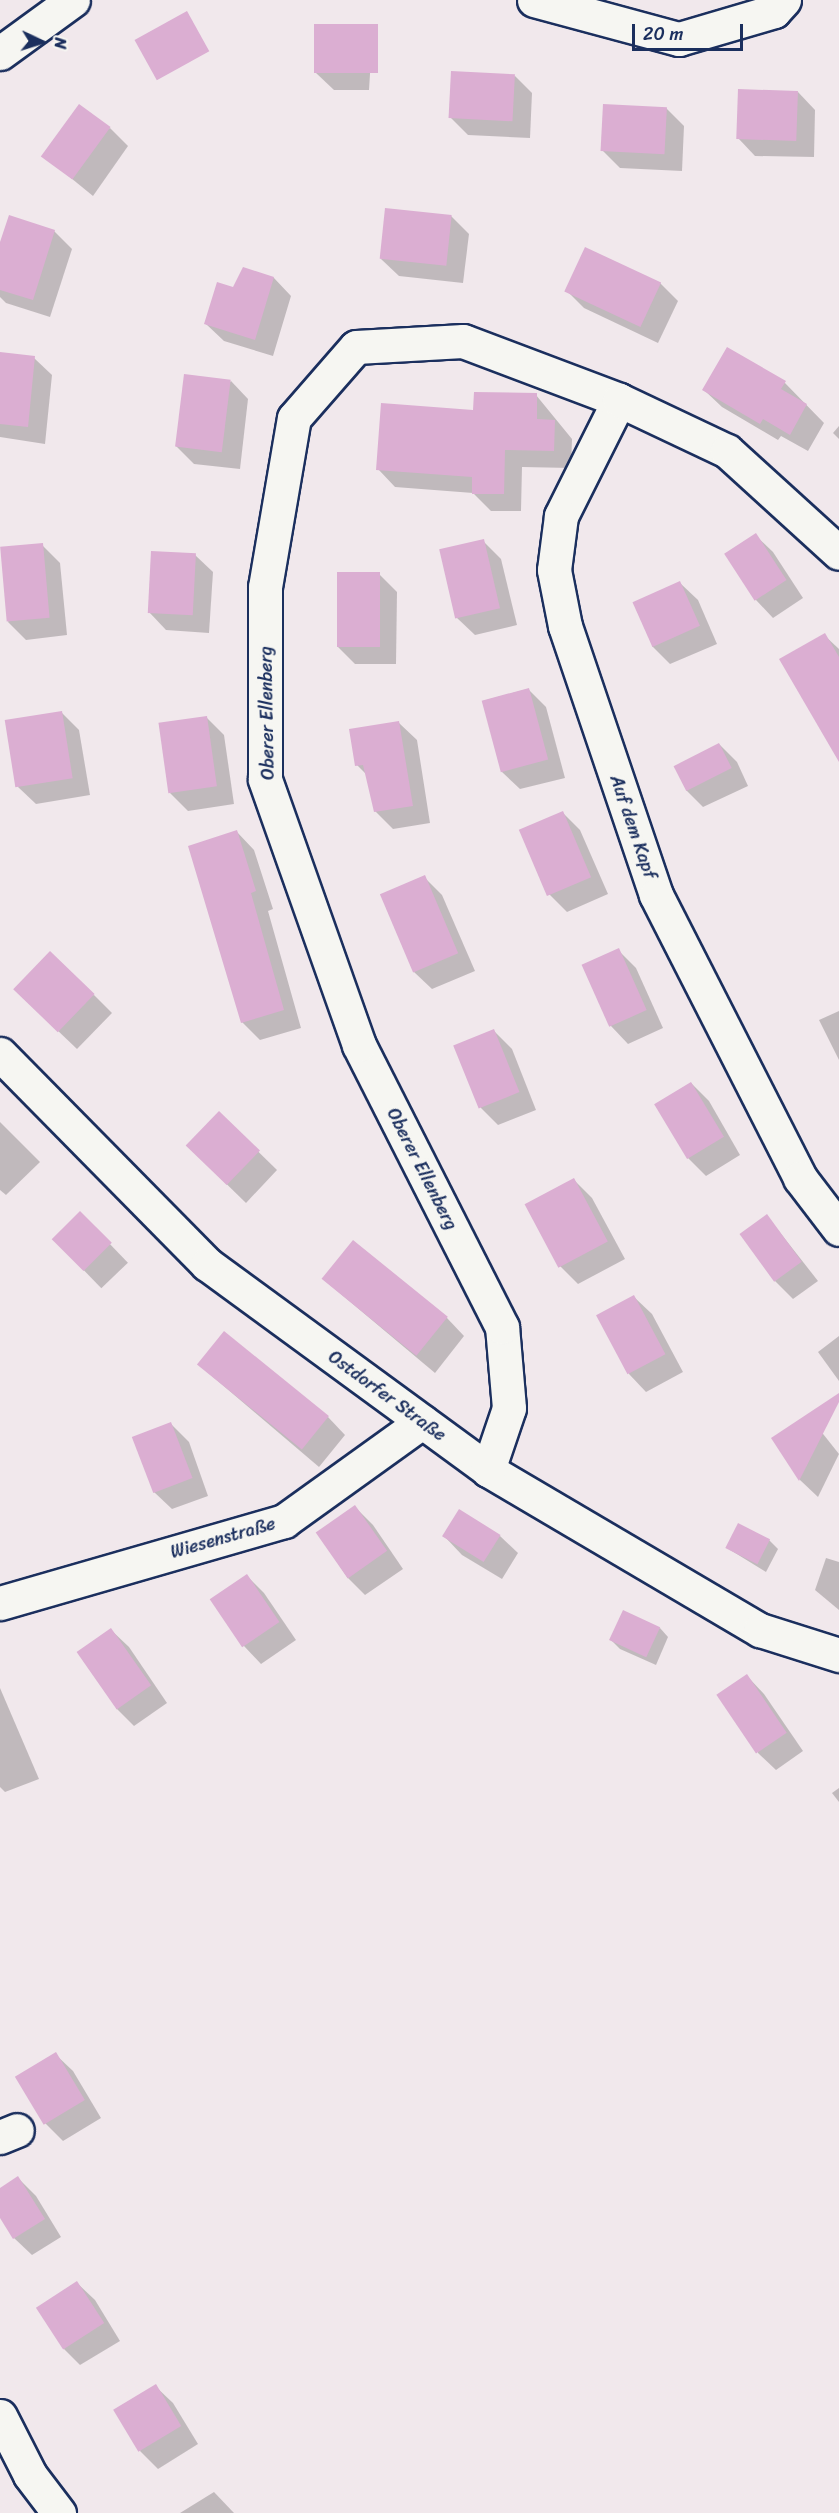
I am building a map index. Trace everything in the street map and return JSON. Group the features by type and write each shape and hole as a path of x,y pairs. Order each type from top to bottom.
{"street":[{"path":"0,53 73,0"},
{"path":"534,0 679,39 774,11 784,0"},
{"name":"Oberer Ellenberg","path":"488,1470 509,1408 502,1327 359,1045 265,779 265,586 294,418 356,347 463,340 619,400 727,451 839,553"},
{"name":"Auf dem Kapf","path":"619,400 561,516 554,570 565,626 656,895 800,1178 839,1229"},
{"name":"Ostdorfer Straße","path":"0,1054 207,1264 488,1470 760,1630 837,1658"},
{"name":"Wiesenstraße","path":"0,1603 284,1521 422,1422"},
{"path":"0,2416 30,2475 59,2513"}],"building":[{"path":"187,11 209,51 157,80 135,40"},
{"path":"314,24 378,24 378,73 314,73"},
{"path":"451,71 515,74 512,121 449,118"},
{"path":"738,89 798,91 796,141 736,139"},
{"path":"79,104 111,127 72,180 41,157"},
{"path":"603,104 667,107 664,154 601,151"},
{"path":"385,208 452,215 446,266 380,259"},
{"path":"9,215 55,230 33,300 0,290 0,242"},
{"path":"585,247 661,282 640,327 564,291"},
{"path":"243,267 274,277 255,340 204,324 217,282 233,287"},
{"path":"727,347 786,381 781,389 807,404 790,435 763,419 760,424 702,390"},
{"path":"0,352 35,356 28,427 0,424"},
{"path":"184,374 231,380 222,452 175,446"},
{"path":"474,392 537,393 537,419 555,420 554,451 505,450 504,494 472,494 472,477 376,470 381,403 473,410"},
{"path":"756,533 786,580 755,601 724,554"},
{"path":"484,539 500,608 455,619 439,549"},
{"path":"43,543 50,618 7,621 0,547"},
{"path":"151,551 196,553 193,615 148,613"},
{"path":"337,572 380,572 380,647 337,647"},
{"path":"680,581 700,626 652,647 632,602"},
{"path":"825,633 839,657 839,762 779,659"},
{"path":"529,688 548,759 501,772 482,701"},
{"path":"62,711 73,778 15,787 5,720"},
{"path":"207,716 217,786 168,793 158,723"},
{"path":"399,721 413,806 374,812 363,765 355,766 349,729"},
{"path":"719,743 732,768 686,791 674,766"},
{"path":"563,811 591,877 547,896 519,830"},
{"path":"237,830 256,891 251,893 284,1010 241,1023 188,846"},
{"path":"425,875 458,953 413,972 380,894"},
{"path":"619,948 647,1010 609,1027 582,965"},
{"path":"50,951 95,994 58,1032 13,989"},
{"path":"494,1029 519,1092 479,1109 453,1045"},
{"path":"691,1082 724,1137 687,1159 654,1104"},
{"path":"219,1111 260,1151 227,1185 186,1146"},
{"path":"574,1178 608,1242 558,1268 525,1204"},
{"path":"80,1211 112,1243 84,1271 52,1239"},
{"path":"767,1214 802,1262 774,1282 739,1234"},
{"path":"353,1240 448,1317 416,1356 322,1279"},
{"path":"634,1295 665,1354 627,1374 596,1315"},
{"path":"224,1331 329,1416 302,1449 197,1364"},
{"path":"839,1393 839,1402 799,1481 771,1438"},
{"path":"171,1422 193,1478 153,1493 132,1437"},
{"path":"355,1505 387,1551 348,1578 316,1533"},
{"path":"459,1509 501,1535 484,1562 442,1536"},
{"path":"738,1523 770,1539 757,1564 725,1548"},
{"path":"247,1574 279,1622 242,1647 210,1599"},
{"path":"623,1610 660,1627 646,1657 609,1640"},
{"path":"111,1628 151,1685 117,1709 77,1652"},
{"path":"747,1674 787,1733 756,1754 716,1695"},
{"path":"56,2052 85,2100 44,2125 15,2077"},
{"path":"18,2176 45,2219 13,2239 0,2218 0,2188"},
{"path":"77,2281 104,2323 63,2350 36,2308"},
{"path":"156,2384 181,2426 138,2452 113,2410"}]}
